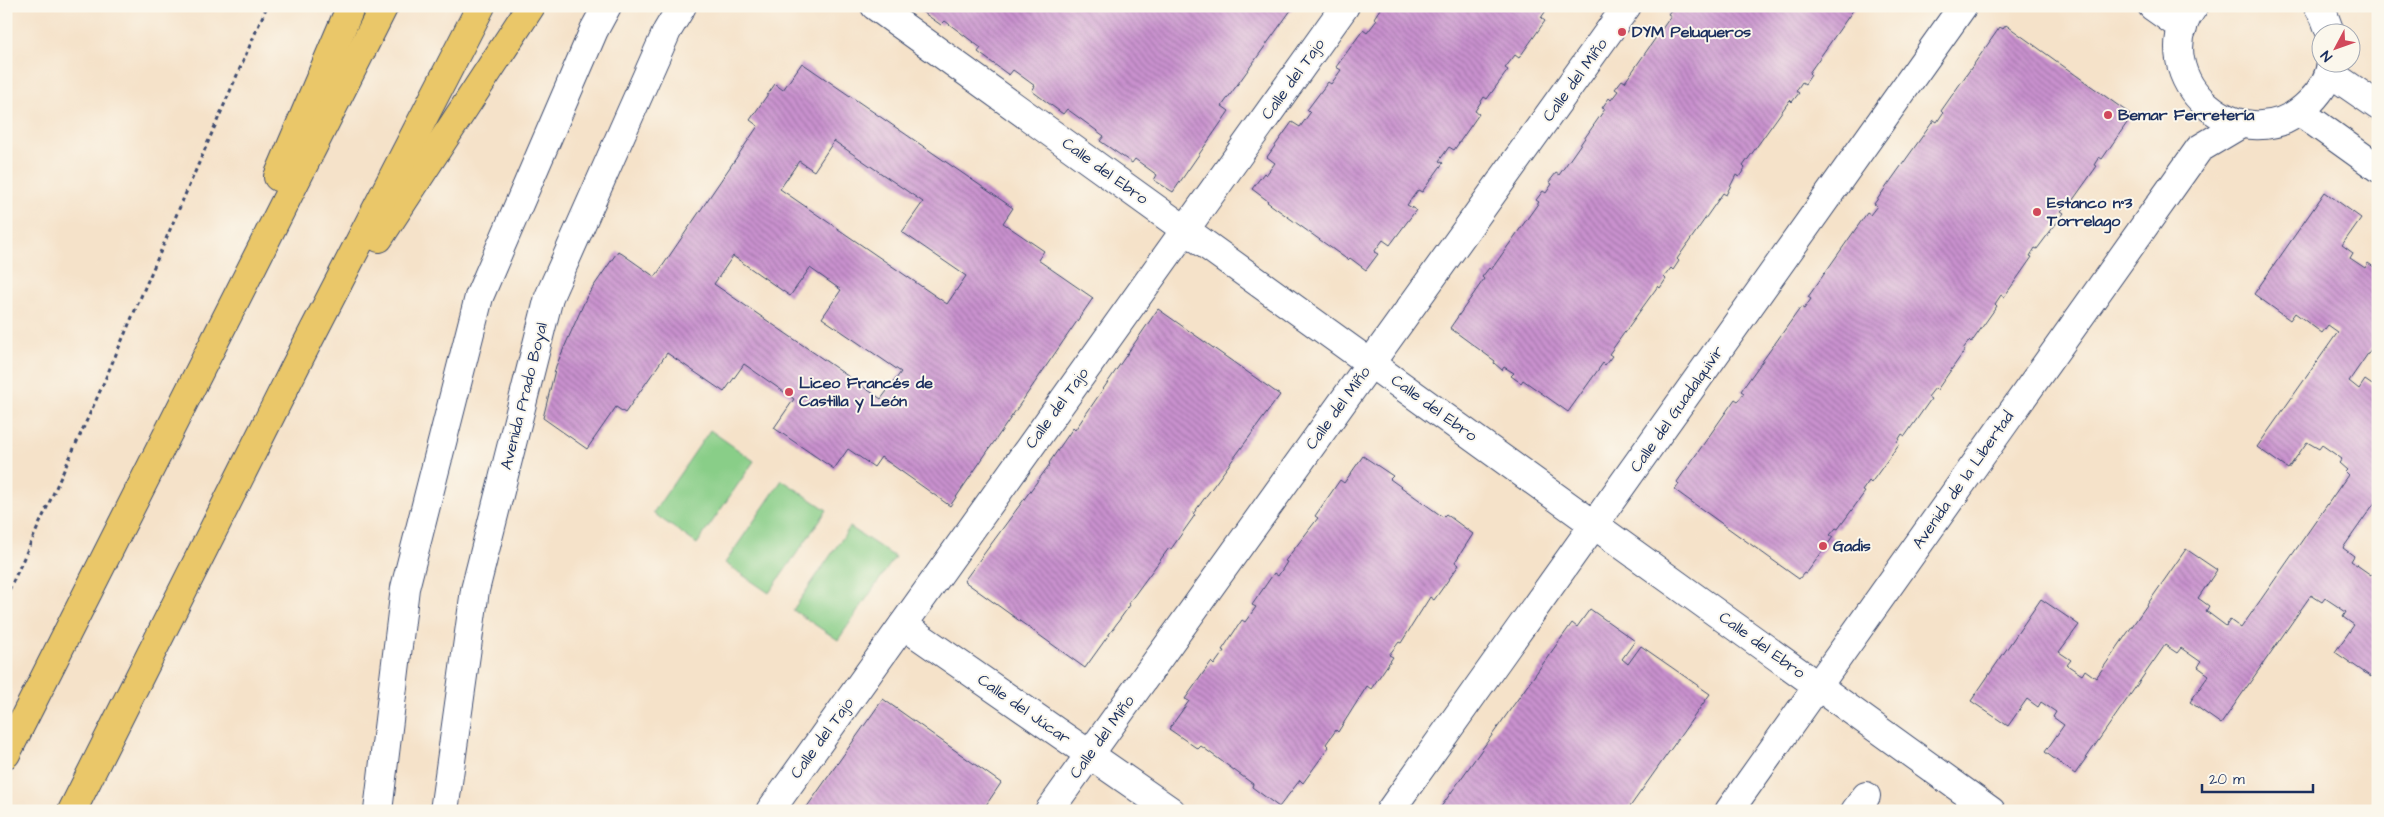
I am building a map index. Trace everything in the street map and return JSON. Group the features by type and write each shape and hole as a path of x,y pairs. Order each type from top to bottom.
{"highway":[{"path":"178,411 351,6"},
{"path":"6,754 384,6"},
{"path":"72,811 298,361 481,6"},
{"path":"298,361 531,6"}],"street":[{"path":"378,811 405,588 479,297 594,30 608,6"},
{"name":"Avenida Prado Boyal","path":"444,811 475,590 549,297 667,31 682,6"},
{"name":"Calle del Ebro","path":"874,6 1371,362 1991,811"},
{"name":"Calle del Tajo","path":"770,811 1345,6"},
{"name":"Calle del Miño","path":"1049,811 1627,6"},
{"name":"Calle del Guadalquivir","path":"1390,811 1963,6"},
{"path":"2152,6 2188,17 2180,43 2181,63 2187,81 2200,101 2220,115 2241,124 2266,125 2289,118 2300,112 2319,92 2329,72"},
{"path":"2318,6 2326,22"},
{"path":"2336,72 2378,106"},
{"path":"2198,149 2200,101"},
{"path":"2300,112 2378,168"},
{"name":"Avenida de la Libertad","path":"1729,811 2198,149 2241,124"},
{"name":"Calle del Júcar","path":"902,625 1171,811"}],"path":[{"path":"6,597 98,398 267,6"}],"green space":[{"path":"710,430 754,461 697,544 653,513"},
{"path":"782,480 827,510 769,593 725,563"},
{"path":"850,527 895,557 838,640 793,610"}],"building":[{"path":"914,6 1294,6 1222,106 1229,111 1173,192 1154,180 1157,175 1135,159 1132,163 1100,141 1104,136 1067,109 1063,114 1032,91 1035,86 1013,70 1009,75 978,52 981,48 945,21 941,25"},
{"path":"1382,6 1549,6 1541,18 1545,21 1519,58 1515,55 1505,68 1508,70 1487,99 1484,97 1475,111 1479,114 1454,150 1449,147 1439,161 1443,163 1422,192 1418,190 1407,205 1416,210 1390,245 1383,240 1374,252 1378,254 1366,270 1350,258 1348,260 1267,202 1252,189 1264,173 1266,175 1275,163 1267,157 1292,122 1300,127 1310,113 1307,110 1328,82 1331,84 1341,70 1336,67 1363,30 1367,33 1377,20 1374,18"},
{"path":"1674,6 1856,6 1809,73 1811,75 1805,84 1802,82 1796,91 1799,93 1792,102 1790,100 1743,166 1745,168 1739,177 1736,175 1726,195 1723,193 1677,259 1679,261 1673,270 1671,268 1664,277 1666,279 1660,288 1658,286 1609,354 1612,356 1605,365 1603,363 1568,412 1523,380 1521,383 1511,376 1514,373 1504,367 1502,370 1494,363 1495,361 1450,328 1484,279 1482,277 1489,268 1491,270 1539,202 1536,200 1543,191 1546,193 1552,184 1549,182 1556,173 1559,175 1605,109 1602,108 1609,98 1611,100 1618,91 1615,89 1622,80 1625,82 1671,16 1668,14"},
{"path":"2006,25 2130,114 2127,118 2129,120 2102,159 2099,157 2094,165 2097,166 2070,204 2068,202 2061,211 2064,213 2037,249 2035,248 2030,256 2032,257 2004,297 2001,295 1995,304 1997,306 1971,343 1969,341 1963,349 1965,350 1937,390 1935,388 1928,397 1931,399 1905,436 1902,434 1897,442 1899,444 1871,483 1869,481 1862,491 1865,492 1838,529 1836,528 1830,535 1833,537 1806,574 1804,573 1799,579 1675,490 1679,484 1677,482 1735,399 1738,401 1744,393 1741,391 1801,307 1804,309 1811,299 1808,297 1867,213 1870,215 1877,206 1874,204 1934,120 1937,122 1943,113 1941,111 2000,27 2003,29"},
{"path":"802,63 1013,208 1003,223 1044,251 1038,260 1093,298 950,506 881,457 874,467 848,449 834,469 774,428 794,399 744,364 724,392 667,353 625,413 616,407 587,449 543,418 556,366 587,296 618,251 655,277 758,126 750,120 775,84 783,90","holes":["834,141 923,202 902,232 966,276 947,304 780,189 799,161 814,171","733,256 790,296 810,268 841,290 822,318 901,372 881,399 714,284"]},
{"path":"2325,192 2361,218 2342,245 2353,253 2350,258 2365,268 2368,263 2378,270 2378,339 2349,381 2359,389 2365,380 2378,389 2378,498 2343,548 2354,556 2351,561 2371,575 2375,571 2378,573 2378,667 2371,677 2335,652 2354,625 2343,617 2346,612 2325,598 2322,602 2311,595 2221,724 2190,702 2209,675 2198,667 2201,662 2181,648 2177,653 2165,645 2075,774 2045,752 2064,725 2053,717 2056,712 2041,702 2038,707 2027,699 2008,726 1971,701 2041,599 2079,625 2059,652 2071,660 2067,665 2082,675 2085,670 2096,678 2186,549 2217,570 2198,598 2209,606 2206,611 2226,626 2230,620 2241,628 2348,475 2345,472 2347,470 2339,463 2342,459 2322,445 2319,449 2307,442 2288,469 2257,447 2338,332 2328,325 2322,333 2295,313 2290,320 2254,294"},
{"path":"1158,309 1280,395 1193,514 1195,515 1171,549 1169,548 1128,604 1130,605 1085,668 964,581 1050,464 1073,428 1075,430"},
{"path":"1363,456 1393,476 1390,479 1443,517 1446,514 1473,534 1455,562 1459,565 1434,600 1430,597 1401,643 1399,642 1389,655 1393,657 1371,689 1367,686 1338,732 1336,730 1326,744 1329,747 1303,783 1300,780 1279,807 1252,787 1253,784 1201,746 1198,749 1169,729 1189,701 1185,699 1211,662 1214,665 1242,620 1245,622 1256,607 1252,605 1274,573 1278,576 1287,562 1285,561 1318,518 1315,516 1340,480 1344,483"},
{"path":"1590,609 1635,641 1622,659 1628,664 1641,646 1710,694 1627,811 1438,811 1572,623 1577,627"},
{"path":"883,699 1001,783 982,811 804,811"}],"place":[{"name":"DYM Peluqueros","path":"1622,32"},
{"name":"Bemar Ferretería","path":"2108,115"},
{"name":"Estanco n°3 Torrelago","path":"2037,212"},
{"name":"Liceo Francés de Castilla y León","path":"789,392"},
{"name":"Gadis","path":"1823,546"}]}
